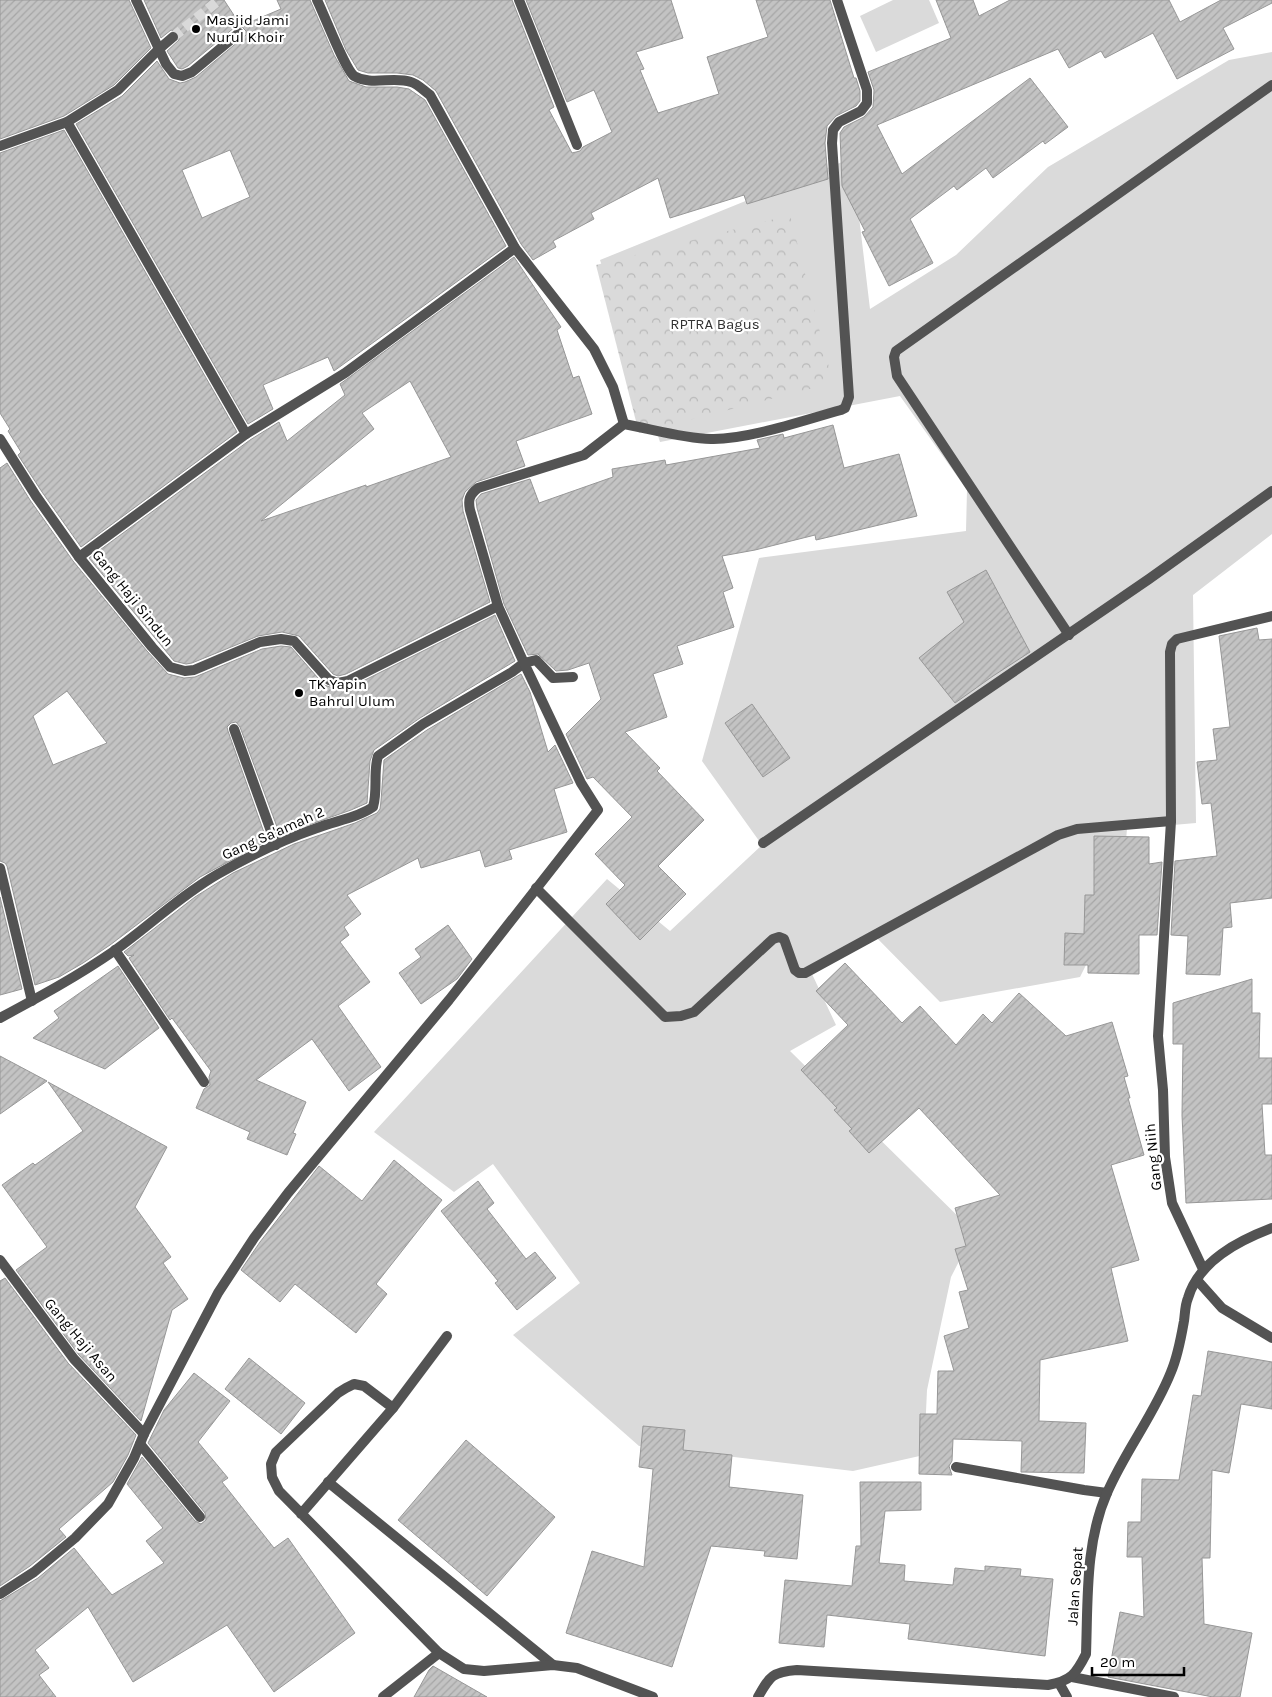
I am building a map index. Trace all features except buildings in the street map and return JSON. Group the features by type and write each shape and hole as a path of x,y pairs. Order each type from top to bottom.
{"street":[{"path":"136,0 166,64 174,74 182,76 192,72 239,32"},
{"path":"318,0 345,62 353,75 366,80 398,79 413,82 430,95 515,248 594,348 613,387 624,424"},
{"path":"519,0 577,145"},
{"path":"0,1594 34,1572 75,1538 108,1504 134,1458 144,1434 218,1292 254,1238 288,1193 449,1000 598,810 581,783 498,606 470,510 469,501 472,493 478,488 584,455 624,424 693,437 727,438 758,432 841,410 847,404 849,397 832,143 833,130 839,122 861,111 867,103 867,90 837,0"},
{"path":"0,146 67,122 118,90 159,49 174,37"},
{"path":"1069,634 897,376 894,357 896,351 1272,85"},
{"path":"67,122 246,434"},
{"path":"79,557 246,434 345,373 515,248"},
{"name":"Gang Haji Sindun","path":"0,439 36,496 79,557 152,648 170,667 185,671 194,670 260,642 281,638 294,641 329,680 338,683 348,682 498,606"},
{"path":"763,843 1149,579 1272,490"},
{"name":"Gang Niih","path":"1203,1269 1172,1203 1165,1157 1163,1090 1158,1036 1171,821 1170,652 1172,644 1177,639 1272,616"},
{"path":"524,663 536,660 553,678 573,677"},
{"name":"Gang Sa'amah 2","path":"0,1018 32,1001 115,950 215,876 251,856 276,845 317,828 366,812 373,807 376,797 376,762 378,756 423,724 512,672 524,663"},
{"path":"234,729 276,845"},
{"path":"536,888 665,1017 681,1016 694,1012 773,939 778,937 784,938 795,970 799,973 805,973 1058,835 1077,829 1171,821"},
{"path":"0,868 32,1001"},
{"path":"115,950 204,1082"},
{"name":"Jalan Sepat","path":"1072,1677 1086,1654 1090,1556 1095,1525 1107,1492 1171,1372 1180,1343 1188,1298 1203,1269 1249,1237 1272,1228"},
{"name":"Gang Haji Asan","path":"0,1260 74,1359 144,1434"},
{"path":"1197,1280 1222,1308 1272,1338"},
{"path":"301,1514 393,1408 447,1336"},
{"path":"393,1408 364,1386 354,1384 338,1393 276,1452 271,1464 272,1477 279,1491 439,1653 464,1669 484,1671 553,1665 578,1668 652,1697"},
{"path":"140,1444 200,1517"},
{"path":"956,1468 1084,1490 1107,1492"},
{"path":"328,1482 553,1665"},
{"path":"383,1697 439,1653"},
{"path":"758,1697 773,1675 781,1671 797,1670 1048,1685 1059,1683 1072,1677 1174,1697"},
{"path":"1059,1683 1067,1697"}],"green space":[{"path":"893,0 929,0 939,23 876,52 860,16"},
{"path":"1272,52 1272,534 1193,595 1196,823 1127,829 1121,895 1080,977 940,1002 871,932 812,974 836,1025 790,1051 974,1232 951,1277 927,1390 924,1455 853,1471 639,1446 513,1335 580,1283 493,1164 454,1192 374,1132 607,879 670,931 762,845 702,761 759,558 966,531 967,490 900,396 660,442 600,260 852,158 870,309 956,255 1048,167 1229,60"},
{"name":"RPTRA Bagus","path":"790,215 833,383 639,433 596,265"}],"tunnel":[{"path":"173,37 219,0"}],"place":[{"name":"Masjid Jami Nurul Khoir","path":"196,29"},
{"name":"TK Yapin Bahrul Ulum","path":"299,693"}]}
